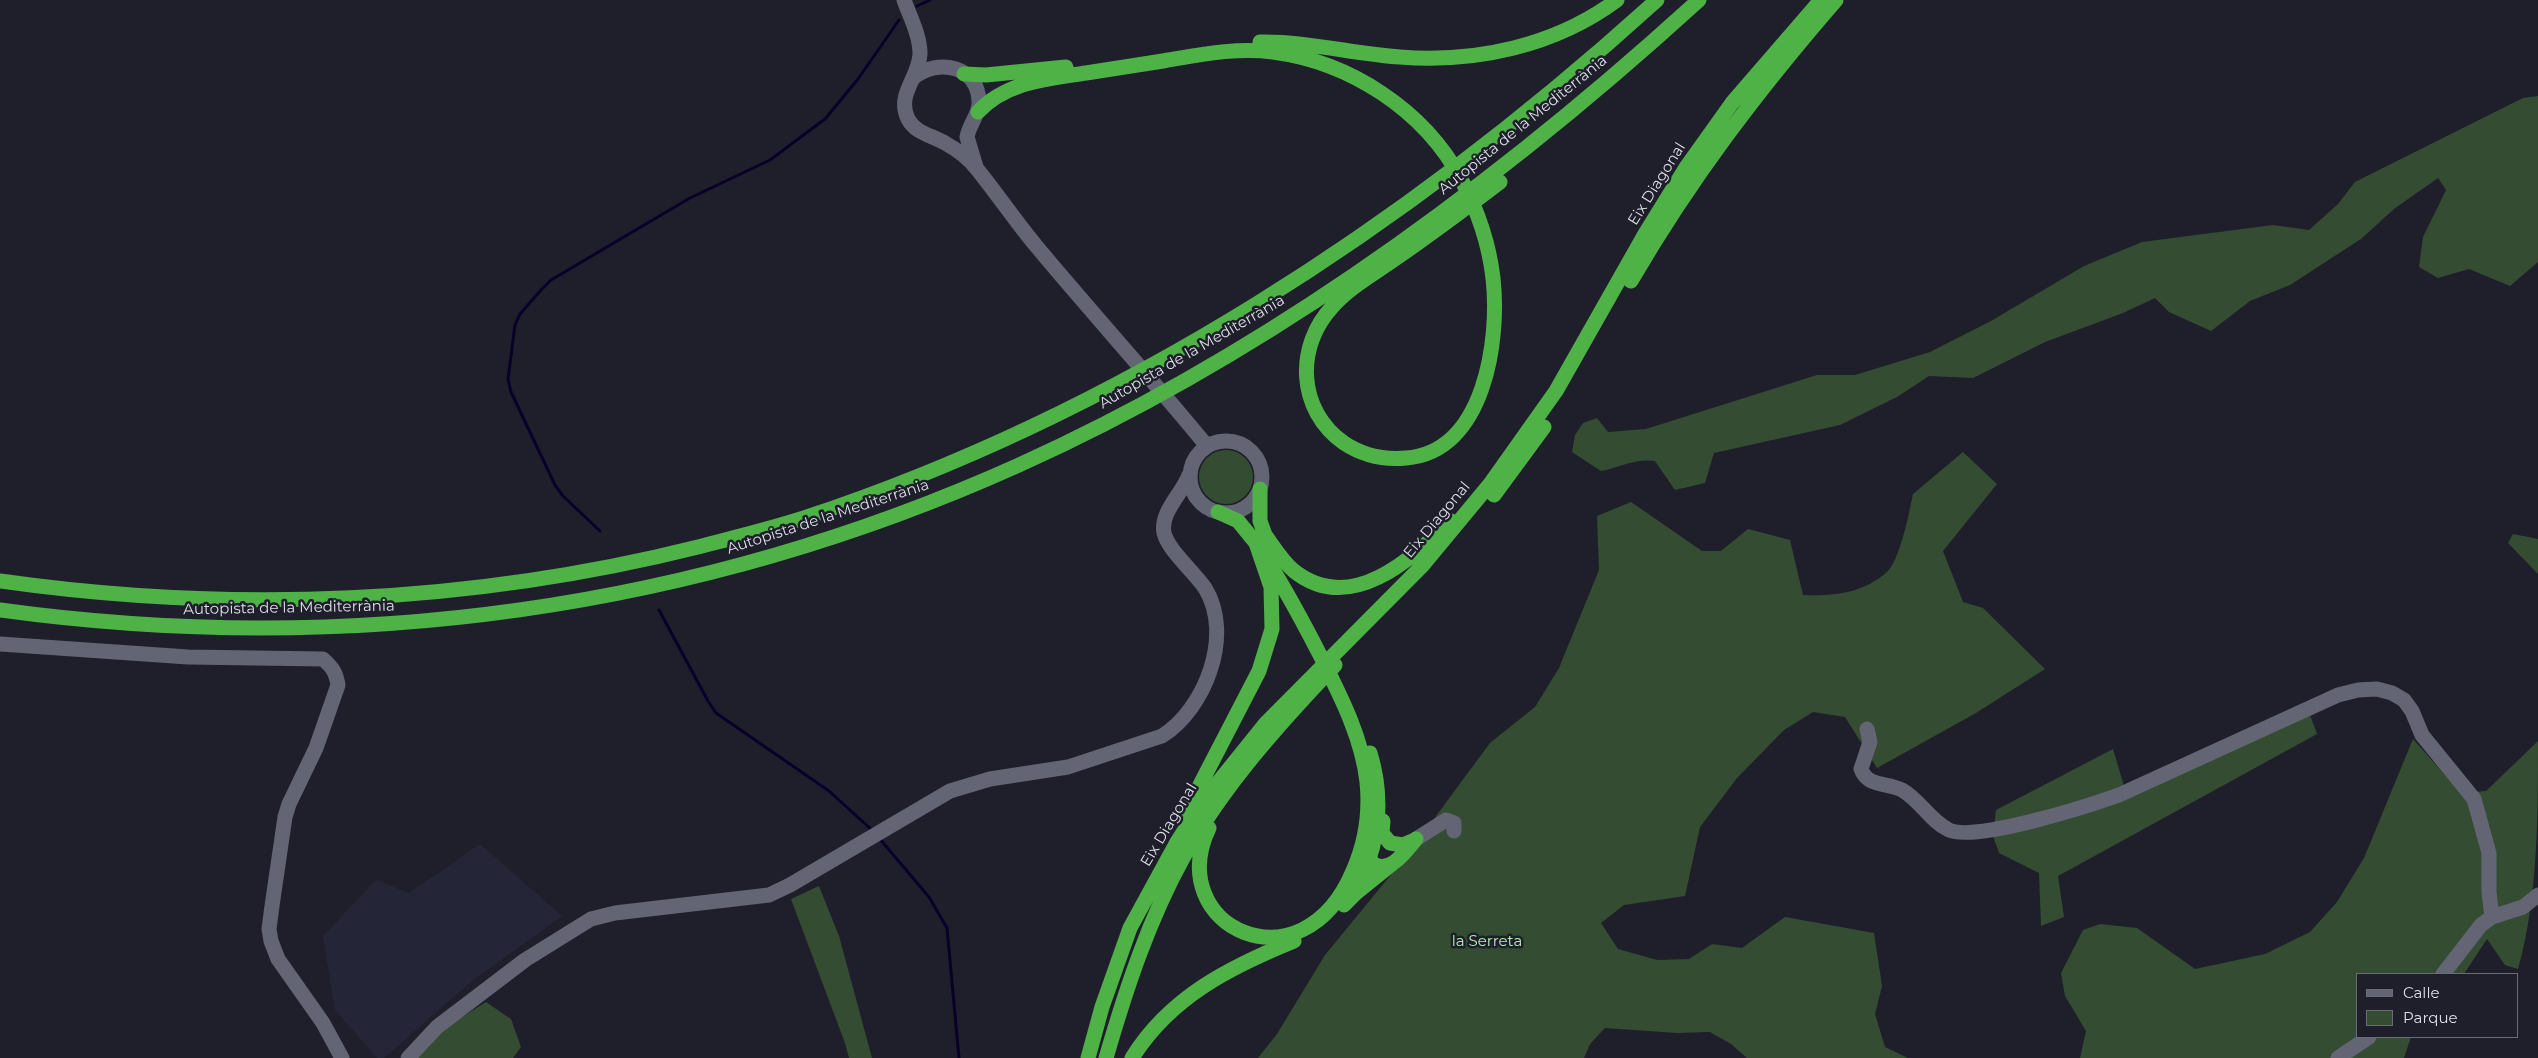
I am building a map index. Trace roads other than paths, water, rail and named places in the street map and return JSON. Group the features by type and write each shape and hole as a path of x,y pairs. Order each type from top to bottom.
{"highway":[{"path":"958,70 986,75 1096,64 1217,44 1274,42 1319,45 1399,57 1467,57 1520,47 1555,35 1605,9 1617,0"},
{"name":"Autopista de la Mediterrània","path":"0,581 106,594 209,600 312,600 406,594 517,582 602,568 670,554 800,520 893,486 1035,425 1112,387 1246,310 1354,240 1438,180 1539,102 1657,0"},
{"name":"Autopista de la Mediterrània","path":"0,610 110,622 214,628 360,626 463,618 575,602 678,581 778,555 876,523 948,495 1066,443 1246,344 1354,274 1501,168 1581,104 1699,0"},
{"name":"Eix Diagonal","path":"1090,1051 1130,928 1192,819 1235,758 1293,693 1422,566 1490,484 1556,391 1645,234 1687,166 1732,103 1822,0"},
{"name":"Eix Diagonal","path":"1106,1058 1129,982 1148,930 1183,858 1220,801 1244,768 1286,718 1443,554 1520,463 1541,432 1644,258 1700,169 1768,79 1836,0"},
{"path":"978,112 988,100 998,94 1032,82 1226,51 1274,52 1326,65 1361,80 1411,116 1438,145 1460,178 1482,227 1493,276 1494,314 1492,344 1482,388 1466,421 1442,446 1411,458 1389,459 1372,456 1344,443 1322,421 1308,394 1306,362 1310,343 1323,318 1344,295 1459,214 1565,129 1609,90 1659,36"},
{"path":"1212,509 1238,521 1261,539 1285,563 1304,577 1329,586 1354,586 1379,578 1407,559 1490,484"},
{"path":"1130,928 1146,889 1252,685 1267,650 1272,629 1273,601 1261,539 1260,489"},
{"path":"1261,539 1320,656 1364,737 1372,779 1383,808 1382,828 1384,837 1390,843 1399,846 1416,839"},
{"path":"1244,768 1205,835 1200,854 1199,872 1207,899 1218,915 1243,932 1264,938 1288,936 1304,930 1319,920 1339,897 1350,879 1360,851 1372,779"},
{"path":"1372,779 1372,811 1367,852 1369,859 1379,867 1392,864"},
{"path":"1132,1058 1162,1021 1194,992 1230,968 1314,932 1356,893 1392,864 1416,839"},
{"path":"1344,905 1359,883 1369,859"}],"street":[{"path":"904,0 918,38 920,56 913,78 906,91 904,102 908,119 921,132 952,147 976,168 1019,226 1207,446"},
{"path":"918,38 936,57 958,70 977,93 978,112 970,127 967,142 976,168"},
{"path":"913,78 928,68 958,70"},
{"path":"938,139 957,135 970,127"},
{"path":"408,1058 437,1027 492,983 561,936 590,919 615,913 768,895 837,858 950,791 971,783 1068,768 1162,736 1182,721 1196,701 1208,674 1217,632 1206,591 1166,537 1164,522 1167,512 1184,488 1197,456 1207,446 1221,441 1230,441 1248,448 1260,464 1262,473 1260,489 1249,505 1238,511 1212,509 1197,503 1185,503 1167,512"},
{"path":"1189,475 1194,493 1212,509"},
{"path":"0,644 188,656 323,659 331,666 337,674 338,684 316,748 285,817 269,930 278,959 323,1023 342,1058"},
{"path":"1867,729 1870,742 1861,769 1865,778 1876,784 1902,790 1948,829 1974,832 2087,806 2119,796 2338,695 2358,690 2377,689 2392,693 2404,700 2412,711 2422,735 2474,798 2489,853 2489,892 2492,917"},
{"path":"1416,839 1446,820 1454,823 1454,831"},
{"path":"2444,973 2476,930 2492,917 2523,907 2538,895"},
{"path":"2338,1058 2368,1038"}],"waterway":[{"path":"917,6 930,0"},
{"path":"600,531 563,496 555,485 511,392 508,379 515,325 520,314 551,280 690,198 770,160 825,119 858,79 899,20"},
{"path":"659,610 716,713 829,791 873,831"},
{"path":"879,838 929,897 947,928 959,1058"}],"park label":[{"name":"la Serreta","path":"1487,942"}]}
